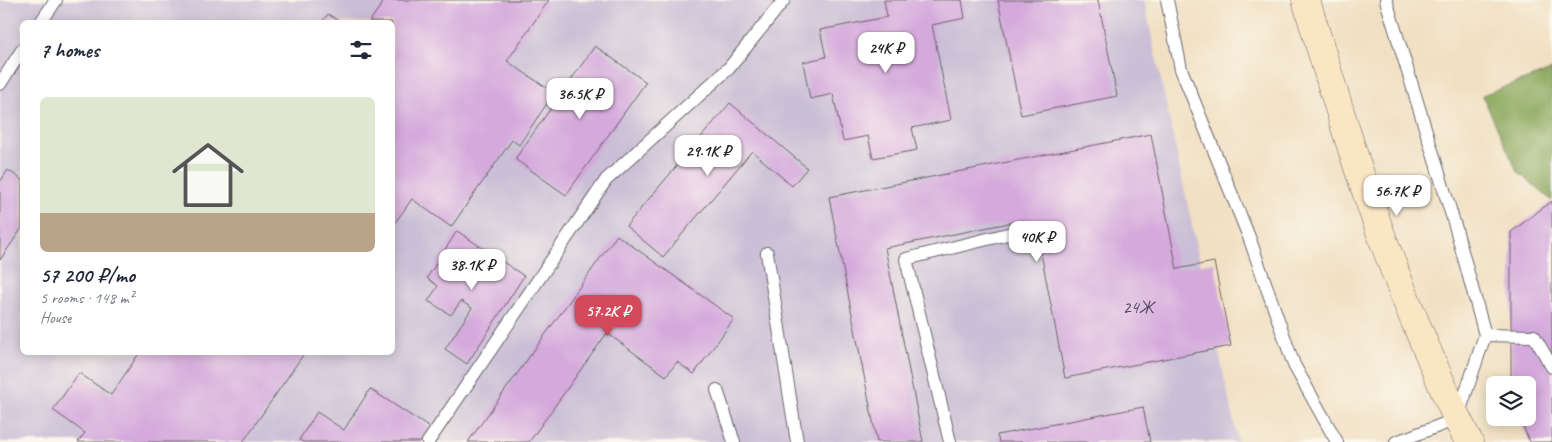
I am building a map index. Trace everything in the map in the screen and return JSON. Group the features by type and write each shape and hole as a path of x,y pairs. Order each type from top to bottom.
{"main road":[{"path":"1306,0 1351,152 1402,292 1463,430"}],"lane":[{"path":"42,20 56,0"},
{"path":"428,442 606,180 729,68 784,0"},
{"path":"1167,0 1181,69 1249,237 1294,365 1337,442"},
{"path":"1386,0 1456,228 1485,335 1463,430 1396,442"},
{"path":"0,84 20,53"},
{"path":"950,442 906,259 1012,234"},
{"path":"767,253 797,442"},
{"path":"1485,335 1534,336 1552,367"},
{"path":"717,390 734,442"}],"shaded area":[{"path":"0,0 1144,0 1238,442 0,442"}],"green space":[{"path":"1552,70 1552,201 1517,171 1482,95"}],"building":[{"path":"385,0 549,0 507,61 554,93 519,145 512,140 451,227 412,199 395,223 395,20 370,20"},
{"path":"884,0 962,0 965,18 932,25 951,120 912,128 917,150 873,158 868,136 843,141 833,94 810,99 803,62 826,57 820,30 887,17"},
{"path":"998,0 1098,0 1117,96 1021,115"},
{"path":"328,14 337,20 324,20"},
{"path":"595,46 646,82 566,195 515,159"},
{"path":"730,103 807,168 792,186 752,151 663,257 626,226"},
{"path":"1151,134 1177,269 1214,262 1231,346 1065,378 1041,253 1031,255 1024,220 885,248 923,442 877,442 829,197"},
{"path":"8,170 20,179 20,231 0,260 0,182"},
{"path":"1552,201 1552,442 1530,442 1523,426 1536,426 1536,376 1511,376 1511,232"},
{"path":"457,231 524,276 467,364 445,349 472,308 461,301 451,315 428,301 438,286 427,278"},
{"path":"617,235 734,319 694,374 677,362 666,376 607,333 529,442 468,442"},
{"path":"138,355 303,355 243,442 78,442 85,433 53,410 79,373 111,395"},
{"path":"370,389 430,428 421,442 303,442 299,440 317,412 344,430"},
{"path":"1143,407 1150,442 999,442 997,435"}]}
